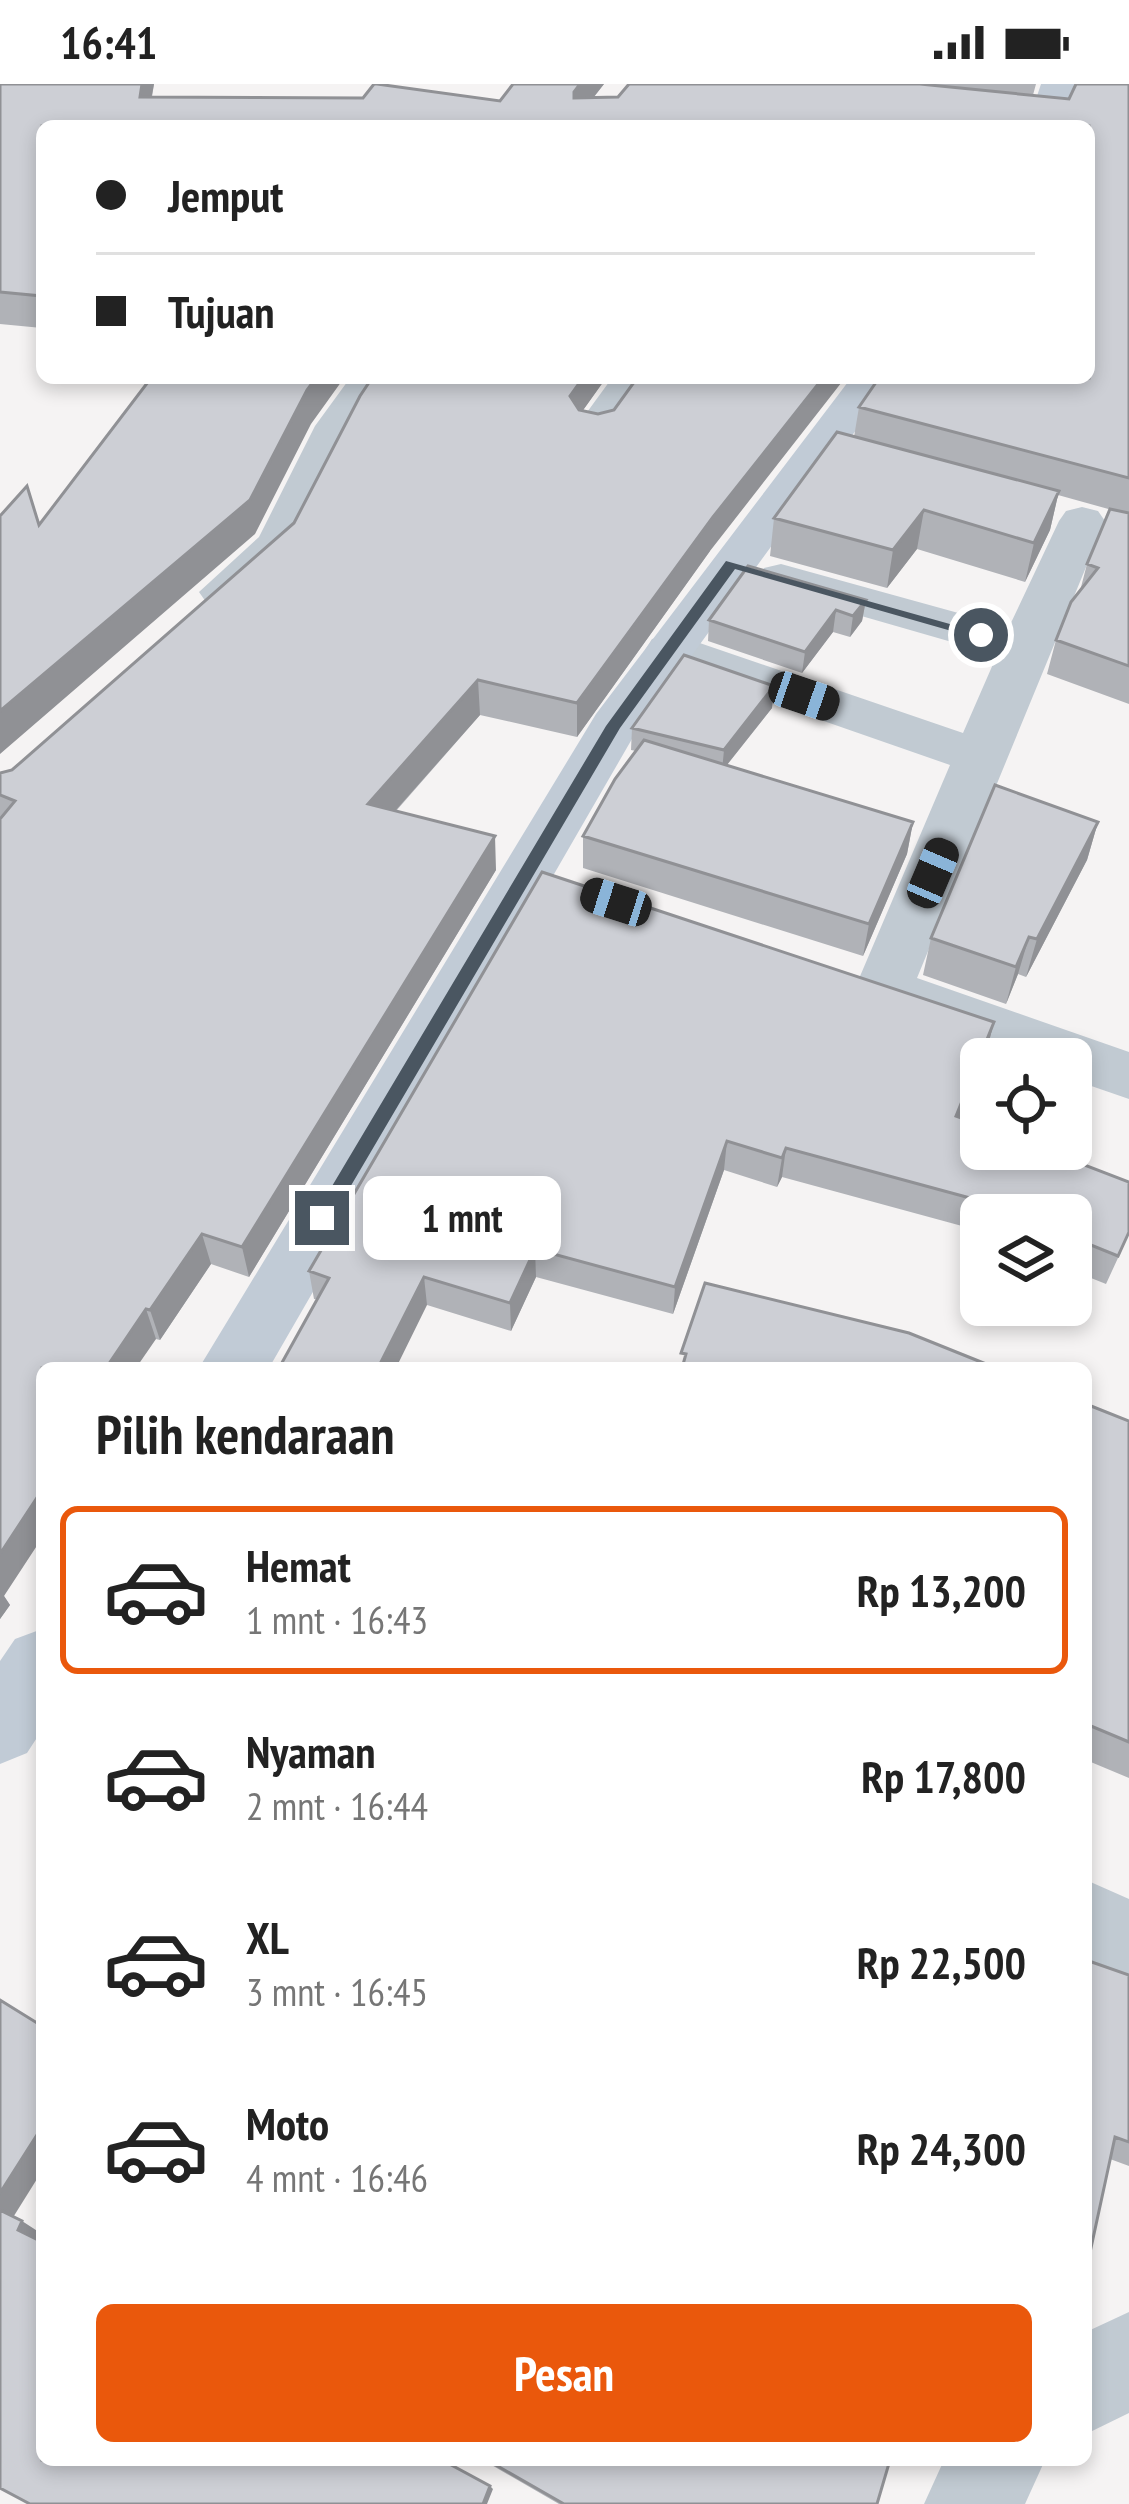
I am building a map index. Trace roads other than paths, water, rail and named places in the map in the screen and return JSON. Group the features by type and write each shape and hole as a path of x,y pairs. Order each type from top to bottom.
{"street":[{"path":"1047,120 1059,84"},
{"path":"1004,114 1032,120"},
{"path":"183,626 279,544 337,426 367,384"},
{"path":"596,430 630,384"},
{"path":"237,1362 550,881 614,726 731,564 843,456 871,384"},
{"path":"1083,521 1023,647 982,758 862,981 1129,1076"},
{"path":"731,564 1023,647"},
{"path":"670,650 982,758"},
{"path":"0,1727 36,1673"},
{"path":"1092,1924 1129,1942"},
{"path":"1092,2382 1129,2358"},
{"path":"971,2504 993,2466"}]}
